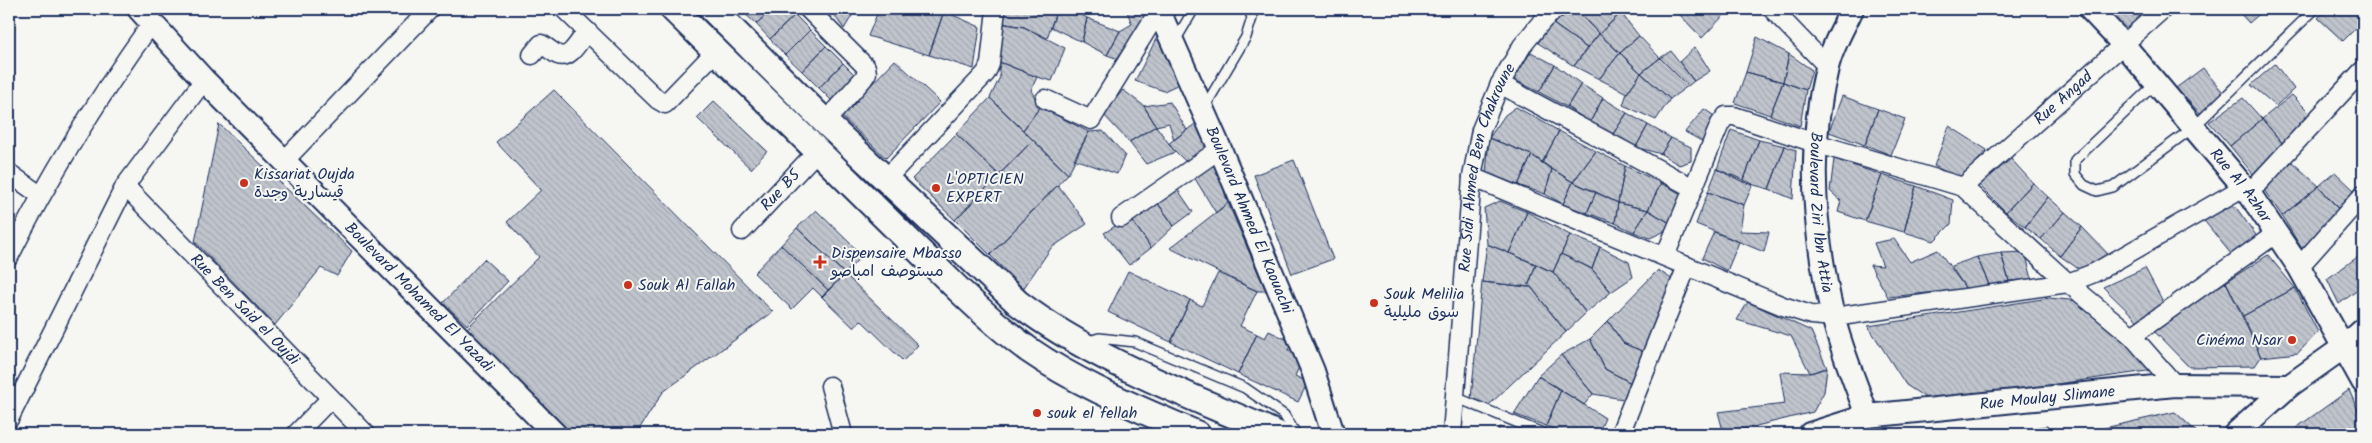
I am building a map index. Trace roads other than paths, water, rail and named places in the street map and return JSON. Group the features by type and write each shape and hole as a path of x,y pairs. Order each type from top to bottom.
{"main road":[{"path":"673,9 717,50 978,308 1030,350 1106,394 1197,434"},
{"path":"712,9 885,180 1018,303 1040,320 1081,344 1277,434"}],"street":[{"path":"284,161 430,9"},
{"path":"564,9 658,100 665,104 717,50"},
{"path":"808,9 861,61 866,67 867,73 825,122"},
{"path":"885,180 986,73 990,64 996,9"},
{"path":"1044,99 1091,120 1158,9"},
{"name":"Boulevard Ahmed El Kaouachi","path":"1158,9 1220,149 1313,371 1333,434"},
{"name":"Rue Sidi Ahmed Ben Chakroune","path":"1452,434 1472,177 1481,130 1500,84 1530,34 1556,9"},
{"path":"1772,9 1827,66"},
{"name":"Boulevard Ziri Ibn Attia","path":"1852,9 1827,66 1815,143 1816,204 1822,259 1834,317 1867,416"},
{"name":"Rue Al Azhar","path":"2090,9 2156,82 2246,190 2299,267 2363,382"},
{"name":"Rue Angad","path":"1963,187 2163,9"},
{"path":"9,257 40,195 105,90 145,16"},
{"name":"Boulevard Mohamed El Yazadi","path":"145,16 204,80 555,434"},
{"path":"532,55 541,44 559,55 565,56 570,53 587,31"},
{"path":"1472,177 1783,306 1811,315 1834,317 2068,283 2094,273 2246,190 2362,71"},
{"path":"9,419 125,186 204,80"},
{"path":"1500,84 1693,188"},
{"path":"1665,256 1720,124 1726,116 1734,116 1815,143 1963,187 2068,283 2132,336 2175,385"},
{"path":"1121,218 1220,149"},
{"name":"Rue B5","path":"742,231 818,150"},
{"path":"9,173 40,195"},
{"name":"Rue Ben Said el Oujdi","path":"125,186 366,434"},
{"path":"2299,267 2363,195"},
{"path":"2132,336 2277,233"},
{"path":"1620,434 1687,266"},
{"path":"2235,434 2289,386 2344,347 2363,330"},
{"name":"Rue Moulay Slimane","path":"1810,434 1867,416 2175,385 2289,386"},
{"path":"830,386 843,434"},
{"path":"296,434 330,399"}],"lane":[{"path":"1173,44 1194,9"},
{"path":"1203,110 1246,38 1252,18 1249,9"},
{"path":"2156,82 2075,160 2075,174 2084,185 2097,191 2114,188 2194,127 2315,9"},
{"path":"1081,344 1099,338 1134,342 1246,388 1284,415 1296,434"},
{"path":"1455,397 1545,434"}],"place":[{"name":"Kissariat Oujda قيسارية وجدة","path":"244,183"},
{"name":"L'OPTICIEN EXPERT","path":"936,188"},
{"name":"Dispensaire Mbasso مستوصف امباصو","path":"820,262"},
{"name":"Souk Al Fallah","path":"628,285"},
{"name":"Souk Melilia سوق مليلية","path":"1374,303"},
{"name":"Cinéma Nsar","path":"2292,340"},
{"name":"souk el fellah","path":"1037,413"}]}
